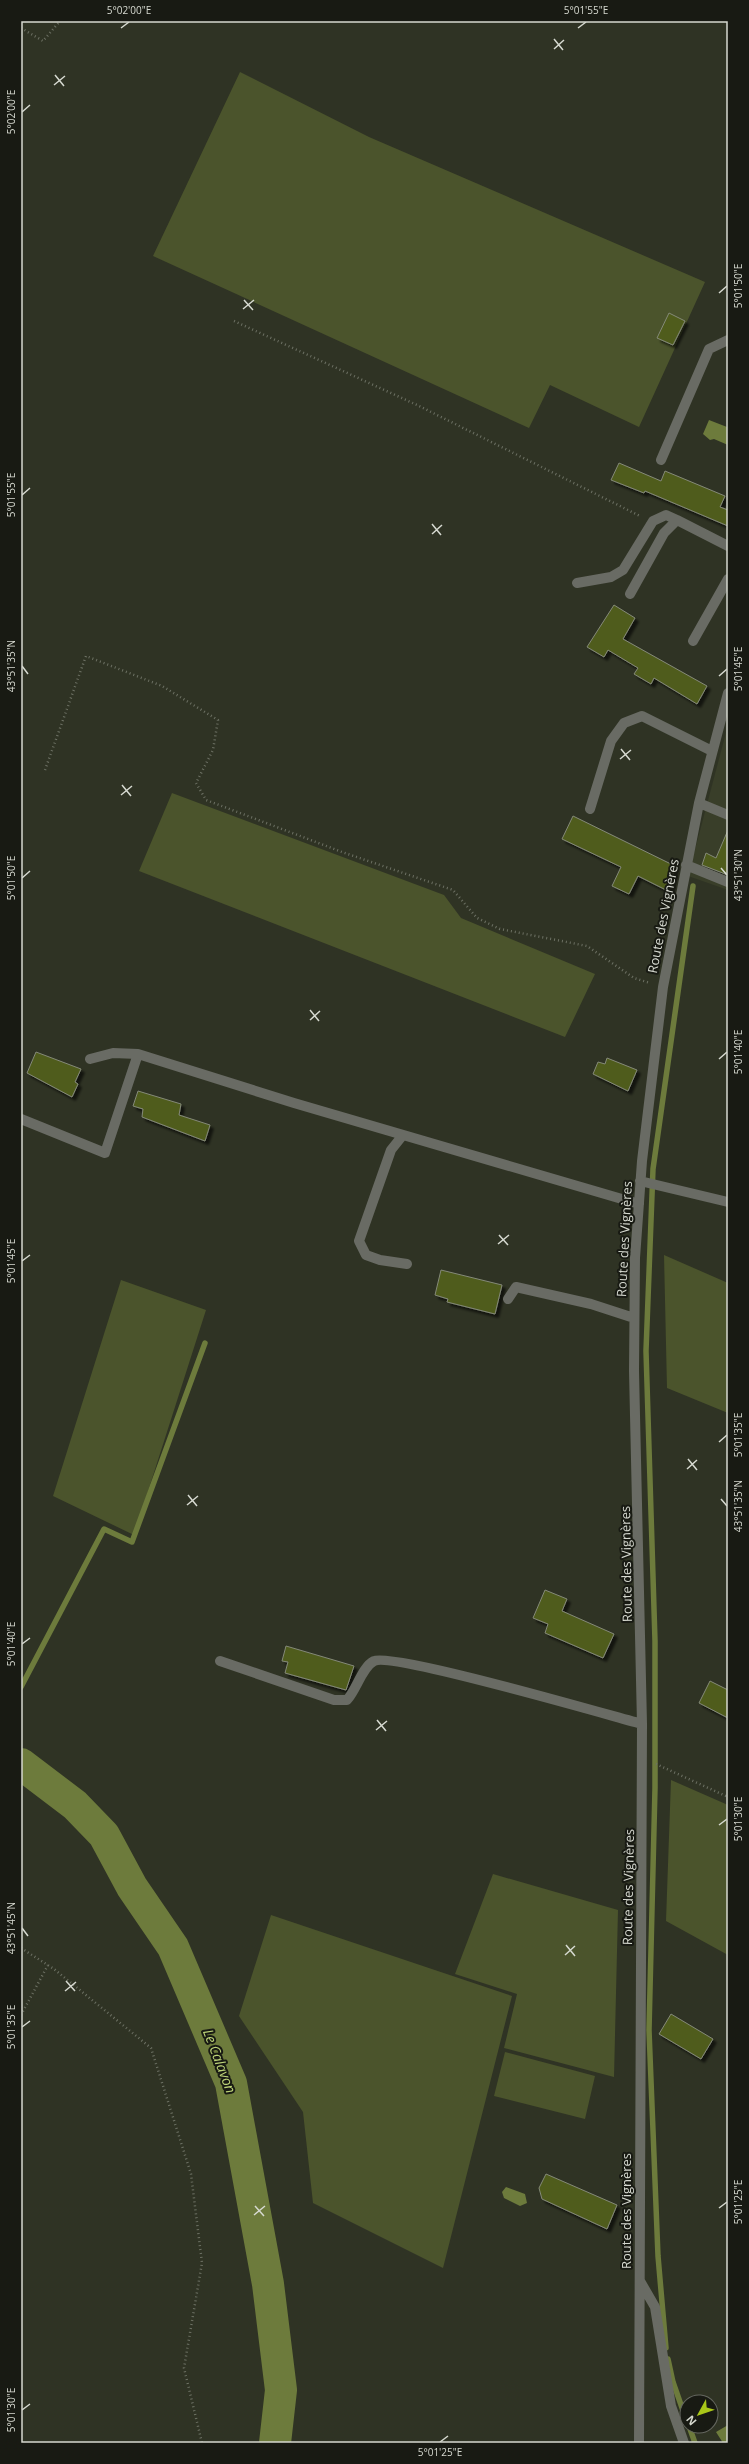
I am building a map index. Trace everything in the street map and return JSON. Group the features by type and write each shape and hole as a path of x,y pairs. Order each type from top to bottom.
{"street":[{"path":"661,460 709,349 728,340"},
{"path":"577,583 611,577 624,570 653,521 666,515 728,546"},
{"path":"630,594 664,533 677,520"},
{"path":"693,641 728,579"},
{"name":"Route des Vignères","path":"639,2443 642,1724 634,1318 635,1258 640,1181 663,987 699,803 728,693"},
{"path":"590,809 611,741 624,723 642,716 712,751"},
{"path":"699,803 728,815"},
{"path":"686,865 728,882"},
{"path":"90,1059 113,1053 138,1054 403,1135 639,1204"},
{"path":"21,1119 105,1153 138,1054"},
{"path":"403,1135 391,1150 359,1241 366,1255 380,1260 407,1264"},
{"path":"640,1181 728,1202"},
{"path":"508,1299 516,1286 591,1304 634,1318"},
{"path":"220,1661 334,1700 347,1700 356,1690 365,1669 375,1661 388,1659 438,1670 642,1724"},
{"path":"639,2279 655,2307 671,2406 684,2443"}],"path":[{"path":"21,28 43,40 60,21"},
{"path":"234,322 417,405 632,514 653,521"},
{"path":"45,770 86,656 162,686 218,720 213,750 196,783 206,800 342,852 454,890 477,918 500,929 587,946 634,978 663,987"},
{"path":"662,1766 728,1797"},
{"path":"21,1948 48,1965 151,2048 191,2174 202,2263 184,2368 202,2443"},
{"path":"21,2015 48,1965"}],"shaded area":[{"path":"240,72 369,137 705,282 639,427 550,385 529,428 153,256"},
{"path":"709,420 727,427 728,425 728,445 714,439 710,440 703,434"},
{"path":"728,725 728,890 688,876"},
{"path":"172,793 444,895 461,918 595,974 565,1037 139,871"},
{"path":"664,1255 728,1283 728,1413 667,1388"},
{"path":"121,1280 206,1310 134,1535 53,1496"},
{"path":"671,1780 728,1805 728,1955 666,1921"},
{"path":"493,1874 618,1910 614,2077 504,2048 517,1994 455,1974"},
{"path":"271,1915 512,1996 443,2268 313,2203 303,2112 239,2016"},
{"path":"505,2052 595,2076 585,2119 494,2096"},
{"path":"506,2187 525,2194 527,2203 520,2206 504,2198 502,2192"},
{"path":"728,2425 728,2443 723,2443 717,2434 719,2434 719,2430"}],"building":[{"path":"669,313 685,321 673,345 657,338"},
{"path":"619,463 661,481 665,471 725,496 720,507 728,510 728,526 645,491 644,493 611,480"},
{"path":"614,605 635,618 623,639 707,686 697,704 654,678 651,684 634,674 638,668 608,650 604,657 587,647"},
{"path":"573,816 675,866 670,892 638,876 629,894 612,886 621,867 562,839"},
{"path":"728,830 728,875 702,865 706,853 716,858"},
{"path":"36,1052 81,1069 75,1082 78,1084 72,1097 27,1073"},
{"path":"607,1058 637,1070 628,1091 593,1074 598,1062 605,1064"},
{"path":"138,1091 181,1104 179,1115 210,1125 205,1141 142,1117 143,1109 133,1106"},
{"path":"441,1270 502,1285 495,1314 447,1302 448,1299 435,1295"},
{"path":"545,1590 567,1599 562,1611 614,1634 603,1658 545,1633 548,1624 533,1618"},
{"path":"286,1646 354,1666 346,1690 285,1673 288,1662 282,1661"},
{"path":"710,1681 728,1690 728,1718 699,1703"},
{"path":"671,2014 713,2039 701,2059 659,2034"},
{"path":"546,2174 617,2205 607,2229 542,2199 539,2188"}],"waterway":[{"path":"666,2348 658,2256 649,2030 655,1788 655,1641 646,1351 653,1169 693,886"},
{"path":"21,1687 104,1529 132,1542 205,1343"},
{"name":"Le Calavon","path":"21,1764 75,1805 104,1835 132,1887 173,1947 231,2083 268,2284 281,2390 275,2443"},
{"path":"668,2359 673,2382 679,2399"},
{"path":"692,2434 695,2443"}]}
